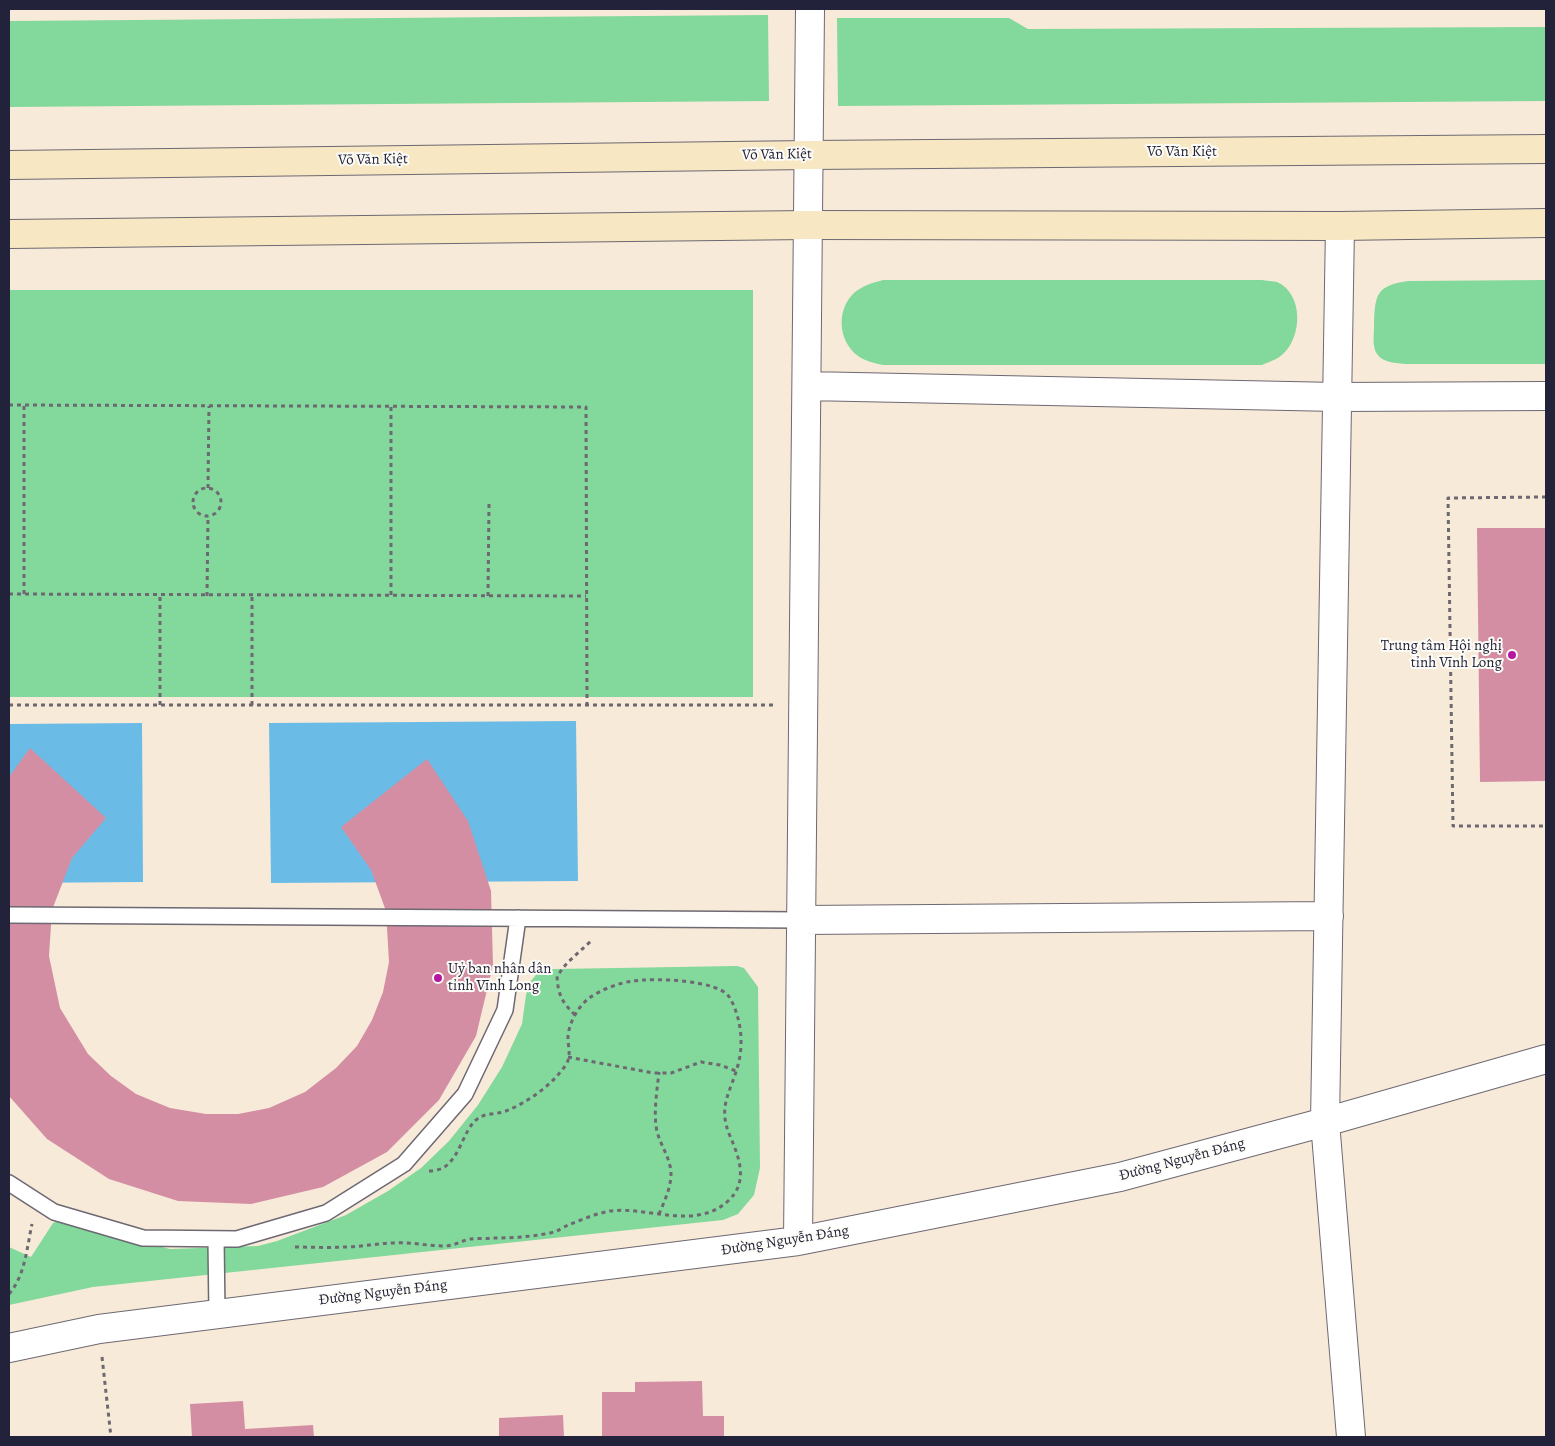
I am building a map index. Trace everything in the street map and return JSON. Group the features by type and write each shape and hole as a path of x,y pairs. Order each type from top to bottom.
{"main road":[{"name":"Võ Văn Kiệt","path":"9,165 809,155 1546,149"},
{"path":"9,234 808,225 1340,226 1546,223"}],"street":[{"path":"798,1241 810,9"},
{"path":"1340,226 1325,1122 1351,1437"},
{"path":"807,386 1337,397 1546,396"},
{"path":"801,920 1329,916"},
{"name":"Đường Nguyễn Đáng","path":"9,1348 99,1329 798,1241 1120,1177 1325,1122 1546,1059"}],"lane":[{"path":"9,915 801,920"},
{"path":"9,1183 54,1212 144,1238 236,1239 326,1213 404,1164 465,1094 504,1010 518,918"},
{"path":"216,1239 217,1314"}],"path":[{"path":"9,405 586,407 587,706"},
{"path":"24,405 24,594"},
{"path":"391,405 391,596"},
{"path":"208,488 209,406"},
{"path":"208,488 219,494 222,503 215,515 208,517 197,513 193,500 198,491 208,488"},
{"path":"1546,497 1448,498 1453,826 1546,826"},
{"path":"488,596 489,503"},
{"path":"207,596 208,517"},
{"path":"9,594 586,596"},
{"path":"160,595 160,705"},
{"path":"252,596 252,706"},
{"path":"9,705 803,705"},
{"path":"575,1015 564,1004 558,990 556,976 567,962 615,919"},
{"path":"261,1232 284,1246 342,1248 398,1242 443,1246 457,1244 468,1239 510,1238 553,1233 592,1216 608,1212 628,1210 679,1217 712,1211 729,1200 740,1177 740,1159 728,1133 724,1117 725,1099 741,1052 742,1034 738,1016 726,992 698,983 632,981 609,988 590,998 580,1006 571,1023 568,1038 570,1052 567,1064 555,1077 530,1098 503,1112 483,1115 475,1120 468,1129 462,1145 444,1168 429,1172 400,1167"},
{"path":"568,1058 626,1069 671,1073 701,1062 720,1065 736,1071"},
{"path":"659,1072 656,1125 659,1139 671,1167 670,1182 659,1214"},
{"path":"9,1294 21,1273 33,1220"},
{"path":"99,1329 111,1437"}],"green space":[{"path":"768,15 769,101 9,107 9,21"},
{"path":"837,18 1009,18 1028,29 1546,27 1546,101 838,106"},
{"path":"883,280 1262,280 1277,282 1286,288 1292,296 1296,306 1297,327 1289,347 1283,354 1262,365 883,365 864,359 851,350 843,334 842,316 848,300 854,293"},
{"path":"1546,280 1546,364 1406,364 1386,361 1375,351 1374,316 1376,300 1383,289 1389,286 1408,281"},
{"path":"9,290 753,290 753,697 9,697"},
{"path":"737,966 744,968 758,987 760,1168 754,1195 738,1214 723,1220 93,1287 9,1305 9,1247 31,1257 53,1223 61,1220 170,1249 258,1246 277,1241 346,1215 388,1191 421,1168 449,1141 478,1105 502,1067 522,1024 526,995 531,981 539,971 555,969"}],"water":[{"path":"576,721 578,881 271,883 269,723"},
{"path":"142,723 143,882 9,883 9,724"}],"building":[{"name":"Trung tâm Hội nghị tỉnh Vĩnh Long","path":"1477,528 1546,528 1546,781 1480,782"},
{"name":"Uỷ ban nhân dân tỉnh Vĩnh Long","path":"30,748 106,818 72,858 52,910 49,956 60,1008 88,1054 111,1076 136,1094 170,1108 206,1114 238,1114 269,1108 305,1092 336,1068 357,1046 372,1020 383,992 389,962 386,911 371,870 341,827 427,759 468,821 491,891 493,965 476,1036 439,1100 387,1152 323,1187 251,1204 178,1201 109,1179 47,1139 9,1096 9,777"},
{"path":"702,1381 703,1416 724,1416 724,1437 602,1437 602,1392 635,1392 635,1382"},
{"path":"243,1401 245,1429 313,1425 314,1437 192,1437 190,1404"},
{"path":"563,1415 564,1437 499,1437 499,1418"}],"place":[{"name":"Trung tâm Hội nghị tỉnh Vĩnh Long","path":"1512,655"},
{"name":"Uỷ ban nhân dân tỉnh Vĩnh Long","path":"438,978"}]}
